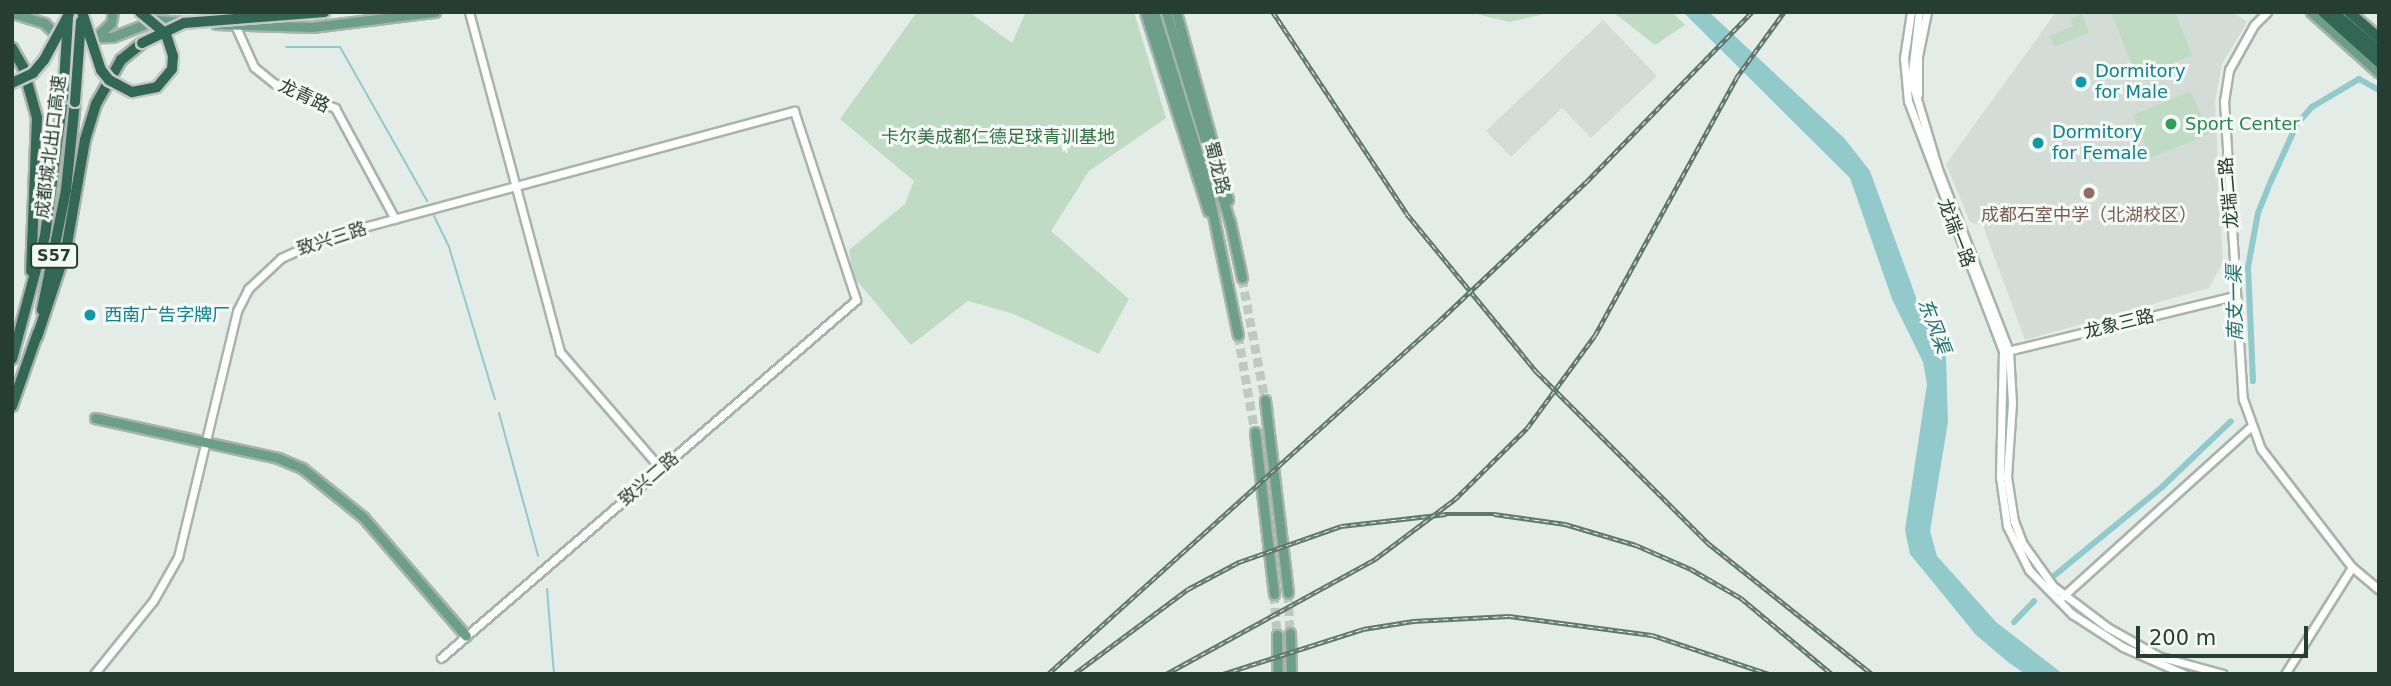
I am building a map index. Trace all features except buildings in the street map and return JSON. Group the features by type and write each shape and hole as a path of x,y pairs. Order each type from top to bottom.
{"highway":[{"path":"81,12 101,70 109,80 132,92 157,87 172,69 173,56 166,34 140,12"},
{"name":"成都城北出口高速","path":"12,406 37,337 66,190 81,12"},
{"path":"37,337 66,250 85,140 96,104 121,60 142,43 184,23 325,12"},
{"path":"2323,12 2339,16 2379,38"},
{"path":"12,83 33,73 44,60 69,13"},
{"name":"成都城北出口高速","path":"12,359 45,236 63,98 69,13"},
{"path":"2339,16 2379,51"},
{"path":"2339,16 2379,62"},
{"path":"12,48 23,67 37,118 30,295"}],"main road":[{"path":"40,12 44,23"},
{"path":"93,40 111,23 113,12"},
{"path":"12,13 44,23 60,38 93,40 156,20 312,27 435,12"},
{"path":"1145,12 1215,228"},
{"name":"蜀龙路","path":"1154,12 1206,181 1238,335"},
{"name":"蜀龙路","path":"1166,12 1230,222 1242,278"},
{"path":"1175,12 1223,174 1230,222"},
{"path":"2311,12 2379,73"},
{"path":"1265,400 1288,593"},
{"path":"95,418 278,458 328,485 363,517 466,636"},
{"path":"1255,432 1275,594"},
{"path":"1290,633 1291,674"},
{"path":"1277,635 1278,674"}],"street":[{"name":"龙青路","path":"236,12 235,25 254,67 274,83 335,108 395,219"},
{"path":"469,12 560,352 661,469"},
{"path":"1911,12 1904,58 1916,112"},
{"path":"1916,112 1911,79 1919,12"},
{"path":"1916,112 1918,56 1927,12"},
{"name":"龙瑞二路","path":"2267,12 2254,25 2230,70 2224,101 2238,361 2250,427 2305,510 2352,567 2379,590"},
{"name":"致兴三路","path":"94,674 153,601 178,557 208,442 237,311 248,289 299,247 794,111 856,300"},
{"name":"龙瑞一路","path":"1916,112 2006,351"},
{"name":"龙象三路","path":"2006,351 2234,296"},
{"name":"致兴二路","path":"441,658 856,300"},
{"path":"2006,351 2010,503 2024,544 2060,598 2123,646 2184,674"},
{"path":"2060,598 2250,427"},
{"path":"2286,674 2352,567"},
{"path":"2060,598 2158,656 2223,674"}],"shaded area":[{"name":"成都石室中学（北湖校区）","path":"2056,12 2233,12 2247,22 2222,64 2215,100 2223,262 2209,288 2025,340 1983,226 1970,222 1946,164"},
{"path":"1603,20 1657,76 1591,138 1562,108 1511,157 1486,131"}],"green space":[{"name":"卡尔美成都仁德足球青训基地","path":"917,12 969,12 1012,43 1026,12 1134,12 1166,118 1089,171 1051,231 1129,299 1099,354 1014,314 968,301 911,345 853,276 849,250 905,204 914,181 840,119"},
{"path":"1468,12 1552,12 1510,22"},
{"path":"1613,12 1672,12 1685,25 1655,45"},
{"path":"2111,12 2175,12 2192,55 2137,78"},
{"path":"2082,14 2089,33 2054,47 2049,36 2073,26 2070,19"},
{"name":"Sport Center","path":"2191,91 2209,134 2150,158 2133,115"}],"water":[{"path":"1683,12 1709,12 1844,138 1870,171 1917,300 1937,332 1946,358 1948,422 1930,531 1937,556 1996,622 2063,674 2025,674 2008,662 1976,635 1910,554 1905,530 1927,384 1923,362 1892,299 1850,178"}],"waterway":[{"path":"286,47 340,47 427,201"},
{"name":"南支一渠","path":"2253,381 2248,267 2258,213 2272,179 2297,124 2312,107 2359,79 2379,90"},
{"path":"434,216 449,247 495,399"},
{"path":"499,413 538,556"},
{"name":"南支一渠","path":"2055,575 2162,487 2231,421"},
{"path":"547,589 554,674"},
{"name":"南支一渠","path":"2014,622 2034,601"}],"tunnel":[{"path":"1242,278 1265,400"},
{"path":"1238,335 1255,432"},
{"path":"1288,593 1290,633"},
{"path":"1274,594 1277,635"}],"railway":[{"path":"1273,12 1407,214 1537,372 1708,543 1872,674"},
{"path":"1048,674 1439,321 1586,182 1752,12"},
{"path":"1166,674 1375,559 1455,499 1527,428 1595,335 1736,78 1784,12"},
{"path":"1074,674 1188,589 1239,562 1341,526 1446,514 1494,514 1565,524 1636,545 1691,569 1741,598 1832,674"},
{"path":"1223,674 1363,629 1413,621 1509,616 1652,635 1769,674"}],"place":[{"name":"Dormitory for Male","path":"2081,82"},
{"name":"Sport Center","path":"2171,124"},
{"name":"Dormitory for Female","path":"2038,143"},
{"name":"成都石室中学（北湖校区）","path":"2089,193"},
{"name":"西南广告字牌厂","path":"90,315"}],"water label":[{"name":"东风渠","path":"1934,326"}]}
